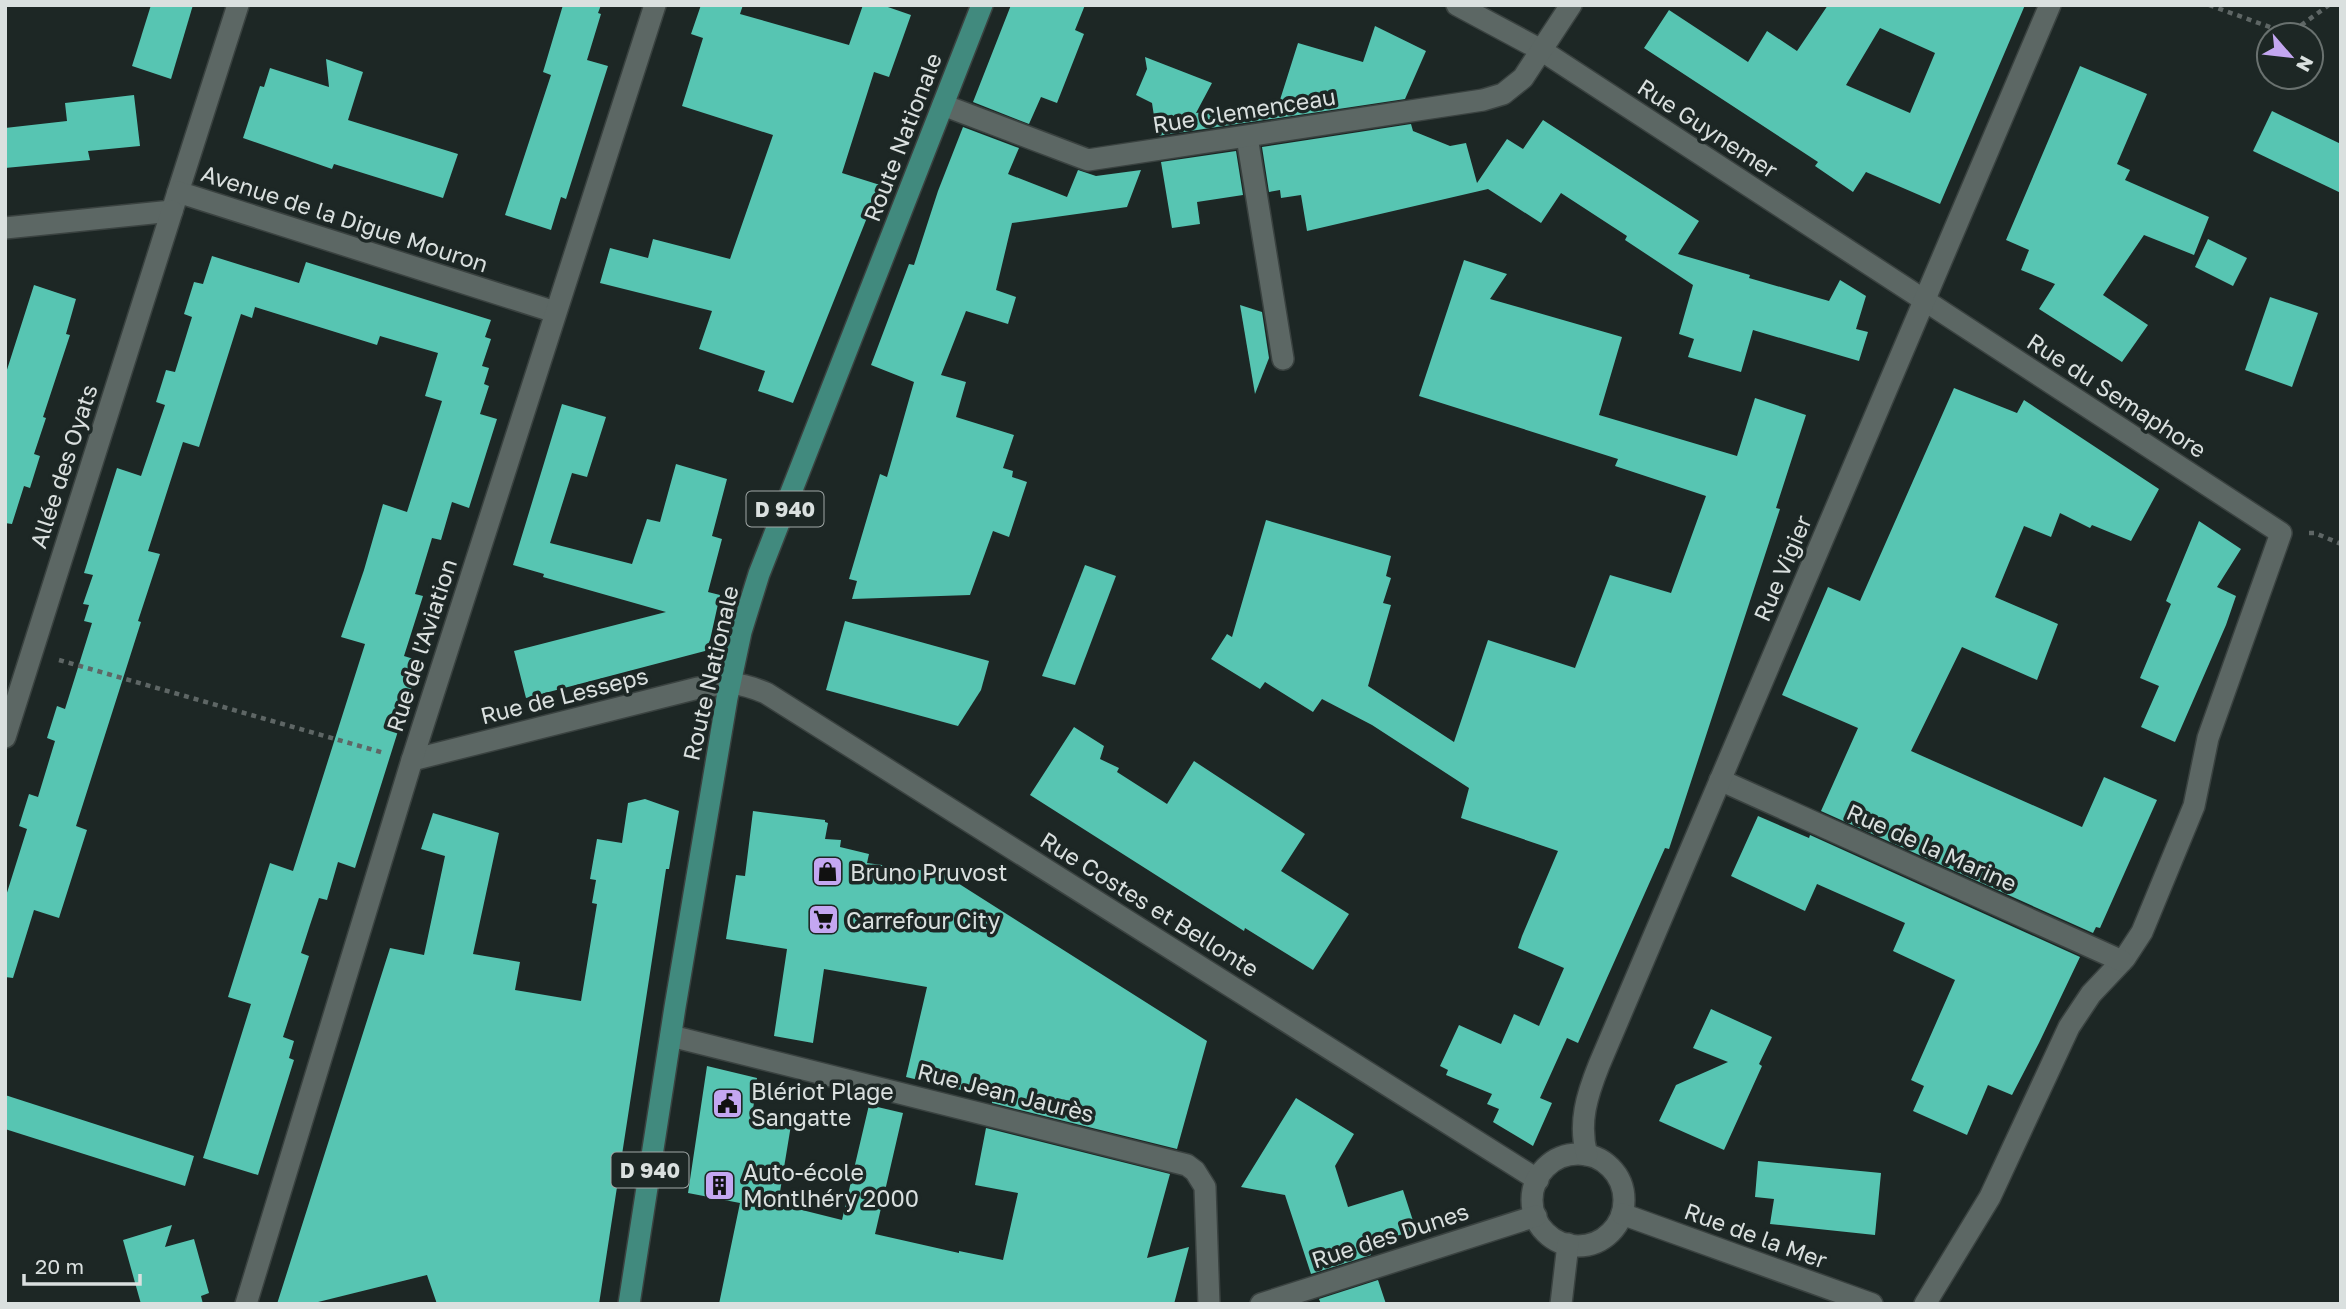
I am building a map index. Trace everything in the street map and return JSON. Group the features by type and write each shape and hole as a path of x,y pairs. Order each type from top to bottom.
{"main road":[{"name":"Route Nationale","path":"629,1304 730,682 741,632 759,574 982,5"}],"street":[{"name":"Allée des Oyats","path":"5,737 238,5"},
{"name":"Rue de l'Aviation","path":"246,1304 412,761 655,5"},
{"name":"Rue Guynemer","path":"1457,5 1541,50 1925,302"},
{"name":"Rue Clemenceau","path":"943,105 1088,160 1494,98 1522,78 1571,5"},
{"name":"Rue Vigier","path":"1587,1155 1582,1128 1592,1082 2050,5"},
{"path":"1247,137 1283,359"},
{"name":"Avenue de la Digue Mouron","path":"5,228 175,202 555,312"},
{"name":"Rue du Semaphore","path":"1925,302 2281,533 2208,738 2194,806 2142,932 2122,961"},
{"name":"Rue de Lesseps","path":"412,761 685,691 730,682"},
{"name":"Rue Costes et Bellonte","path":"730,682 766,693 1538,1180"},
{"name":"Rue de la Marine","path":"1720,780 2122,961"},
{"path":"1925,1304 1990,1196 2069,1027 2091,994 2122,961"},
{"name":"Rue Jean Jaurès","path":"671,1036 1187,1165 1195,1171 1205,1187 1209,1304"},
{"path":"1567,1155 1587,1155 1605,1162 1618,1177 1624,1195 1622,1214 1611,1232 1600,1240 1588,1245 1568,1244 1548,1234 1536,1216 1533,1194 1545,1169 1555,1160 1567,1155"},
{"name":"Rue de la Mer","path":"1622,1214 1872,1304"},
{"name":"Rue des Dunes","path":"1261,1304 1536,1216"},
{"path":"1561,1304 1568,1244"}],"path":[{"path":"2209,5 2289,34 2329,5"},
{"path":"32,652 412,761"}],"building":[{"path":"151,5 193,5 171,79 132,66"},
{"path":"563,5 601,5 598,13 601,14 587,60 608,66 566,199 561,197 551,230 505,215 551,75 543,72"},
{"path":"701,5 743,5 740,14 849,45 863,5 882,5 911,15 889,77 874,72 842,173 880,185 793,403 758,391 765,371 699,349 712,311 600,283 610,248 648,258 653,239 730,259 773,135 682,106 703,38 691,34"},
{"path":"1011,5 1085,5 1075,30 1084,34 1057,103 1041,97 1029,124 973,102"},
{"path":"1828,5 2025,5 1940,204 1866,172 1853,192 1815,166 1818,162 1644,48 1669,10 1748,62 1767,31 1797,51","holes":["1880,28 1935,53 1910,113 1846,85"]},
{"path":"1375,26 1426,51 1405,99 1157,136 1152,103 1136,95 1147,69 1145,57 1212,83 1196,113 1279,103 1298,43 1363,62"},
{"path":"326,59 363,72 348,120 458,154 443,198 334,164 332,169 243,138 260,86 264,87 270,68 329,87"},
{"path":"2080,66 2147,94 2117,164 2130,170 2125,180 2209,217 2194,255 2144,235 2103,295 2148,325 2122,362 2039,309 2055,284 2021,270 2029,250 2006,240"},
{"path":"134,95 140,146 88,151 90,160 5,168 5,128 67,121 65,103"},
{"path":"2272,111 2341,144 2341,193 2253,151"},
{"path":"1543,120 1699,221 1678,254 1829,301 1840,280 1866,296 1856,329 1868,332 1859,361 1753,330 1741,372 1688,357 1694,339 1679,334 1693,285 1625,240 1627,236 1561,193 1541,223 1488,189 1307,231 1301,195 1281,198 1280,190 1269,192 1262,147 1411,124 1413,131 1450,146 1466,143 1477,183 1507,139 1523,149"},
{"path":"963,127 1019,148 1008,174 1067,197 1078,170 1096,176 1141,170 1127,207 1012,223 996,290 1016,297 1008,324 966,311 941,375 966,382 956,417 1014,435 1003,468 1013,471 1012,477 1027,482 1009,537 993,531 970,595 852,599 857,581 849,579 880,474 887,477 914,382 871,365 909,264 914,265 938,191"},
{"path":"1236,151 1243,195 1197,202 1200,224 1172,228 1161,162"},
{"path":"2208,239 2247,258 2233,286 2195,267"},
{"path":"212,256 299,283 306,262 491,320 485,337 491,339 482,366 489,368 484,384 489,386 480,414 497,419 469,508 452,502 441,540 432,538 415,594 423,596 404,656 420,661 355,868 338,862 327,900 319,898 301,953 309,956 283,1037 294,1041 289,1058 294,1060 258,1175 203,1158 251,1004 228,997 270,863 293,871 365,644 341,637 383,504 407,512 442,401 425,396 438,353 380,336 377,345 255,307 252,318 241,314 199,447 183,442 148,551 160,554 76,826 87,830 59,918 34,910 13,978 5,977 5,899 27,829 19,826 29,794 38,797 55,741 47,738 57,706 65,709 92,623 84,621 89,605 83,604 93,575 84,573 117,468 141,476 165,405 156,402 166,370 175,372 192,317 184,314 194,282 203,284"},
{"path":"1464,260 1507,274 1490,299 1622,337 1599,415 1737,456 1755,398 1806,415 1776,508 1780,509 1669,849 1665,848 1578,1043 1567,1038 1540,1098 1552,1103 1533,1146 1493,1122 1499,1109 1487,1104 1492,1094 1446,1075 1448,1070 1440,1066 1459,1025 1501,1044 1514,1014 1539,1026 1564,968 1518,948 1558,851 1461,818 1469,788 1372,725 1322,699 1313,712 1265,682 1260,689 1211,659 1227,634 1232,637 1266,520 1391,556 1386,576 1391,578 1383,603 1391,605 1368,686 1454,742 1488,640 1575,668 1610,575 1671,593 1706,496 1615,466 1618,459 1419,396"},
{"path":"34,285 76,299 66,334 70,335 34,454 40,456 30,488 24,486 12,524 5,523 5,376"},
{"path":"2270,297 2318,313 2292,387 2245,370"},
{"path":"1240,305 1262,312 1269,358 1255,394"},
{"path":"1954,388 2017,413 2024,400 2159,489 2131,541 2092,525 2090,528 2060,513 2051,537 2024,526 1995,597 2058,624 2037,680 1962,647 1911,751 2082,827 2104,777 2157,800 2100,928 2096,927 2093,933 1821,811 1858,728 1782,695 1828,587 1860,601"},
{"path":"562,404 606,417 587,477 572,473 550,543 632,564 647,519 660,522 676,464 727,479 712,536 722,539 708,592 720,595 705,651 526,698 514,651 666,612 543,577 544,574 513,565"},
{"path":"2199,521 2241,549 2217,587 2236,596 2175,742 2141,727 2159,686 2140,678 2171,604 2166,601"},
{"path":"1085,565 1116,576 1075,685 1042,676"},
{"path":"845,621 989,661 981,690 958,726 826,690"},
{"path":"1074,727 1104,746 1100,759 1119,768 1117,772 1167,804 1194,761 1305,834 1281,871 1349,914 1313,970 1245,928 1244,931 1030,795"},
{"path":"645,799 679,811 669,869 666,869 599,1304 437,1304 427,1275 310,1304 277,1304 390,948 424,955 445,856 421,849 433,813 499,833 473,954 520,962 515,990 581,1001 597,904 592,903 596,880 590,879 597,839 622,843 628,803"},
{"path":"753,811 825,820 828,823 825,839 841,840 840,847 869,854 867,863 942,873 1207,1041 1177,1149 992,1103 992,1099 987,1096 906,1077 927,987 824,969 813,1043 774,1036 787,949 726,939 736,875 745,876"},
{"path":"1758,816 1809,838 1810,835 2080,957 2012,1095 1988,1085 1967,1135 1913,1111 1924,1086 1911,1080 1955,980 1893,951 1905,923 1817,884 1805,911 1731,876"},
{"path":"1711,1009 1772,1037 1759,1064 1762,1066 1724,1150 1659,1121 1676,1085 1728,1062 1693,1048"},
{"path":"707,1066 757,1078 753,1110 792,1119 778,1204 842,1220 869,1105 903,1113 875,1234 1003,1260 1018,1193 975,1185 986,1128 1170,1174 1147,1258 1189,1247 1174,1304 719,1304 740,1203 688,1193"},
{"path":"5,1095 194,1156 185,1186 5,1129"},
{"path":"1296,1098 1354,1134 1335,1166 1348,1207 1403,1190 1416,1230 1367,1245 1371,1255 1311,1274 1285,1195 1241,1187"},
{"path":"1758,1161 1881,1173 1875,1235 1770,1224 1774,1199 1755,1197"},
{"path":"172,1225 165,1247 194,1239 209,1293 201,1296 203,1304 141,1304 123,1240"},
{"path":"1378,1280 1386,1304 1321,1304 1319,1299"}],"place":[{"name":"Bruno Pruvost","path":"827,872"},
{"name":"Carrefour City","path":"823,920"},
{"name":"Blériot Plage Sangatte","path":"728,1104"},
{"name":"Auto-école Montlhéry 2000","path":"720,1185"}]}
